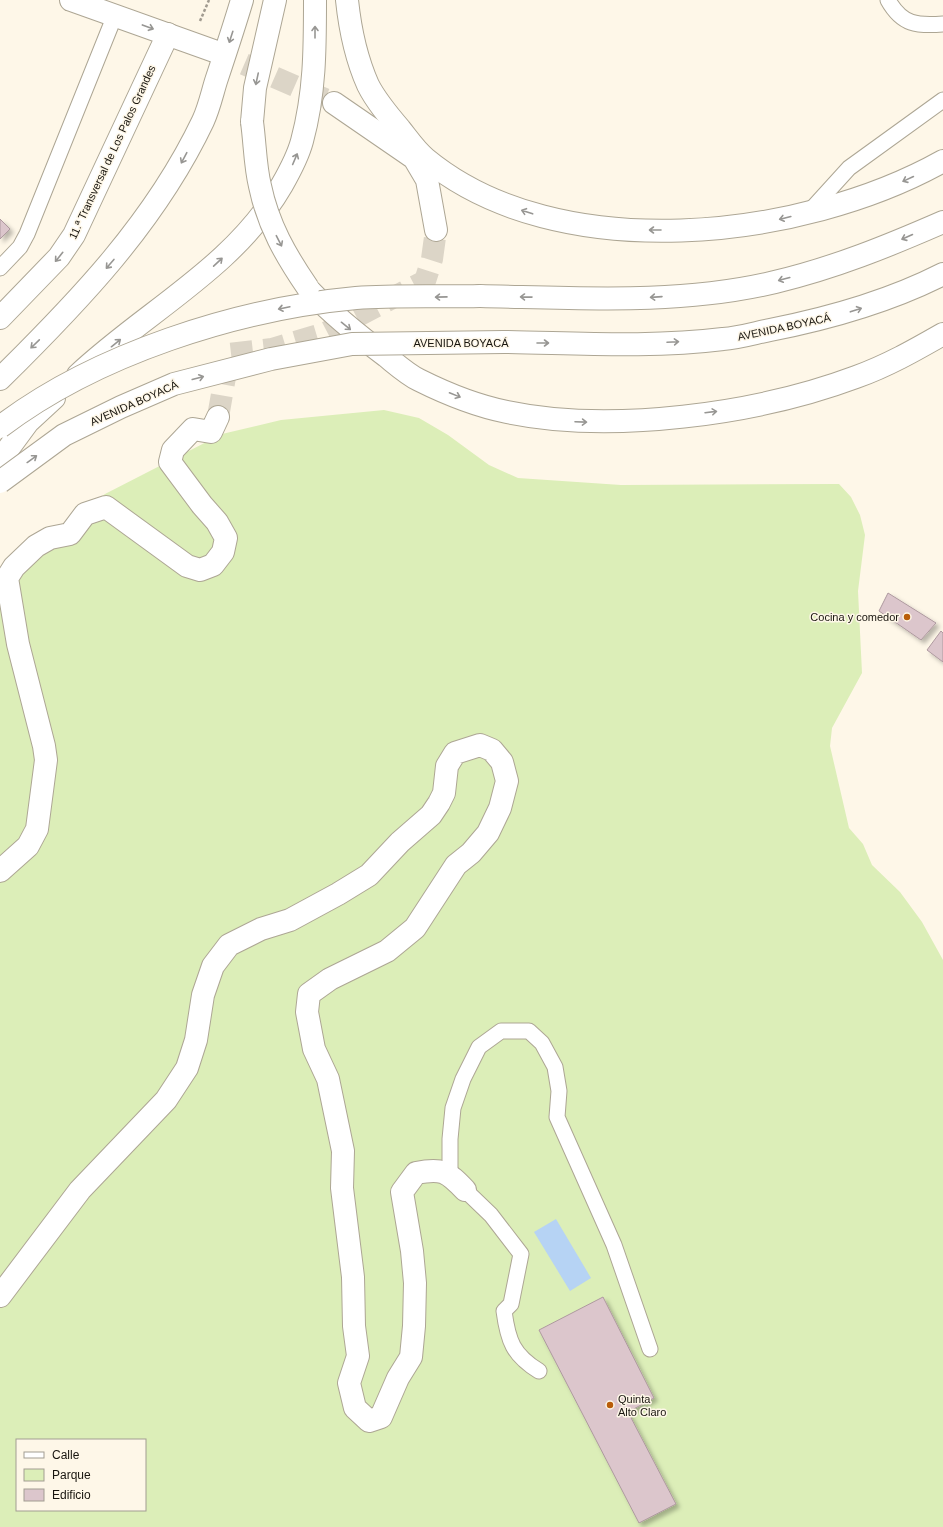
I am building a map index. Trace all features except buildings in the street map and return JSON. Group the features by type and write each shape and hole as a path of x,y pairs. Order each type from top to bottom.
{"main road":[{"path":"71,0 214,51"},
{"path":"0,379 63,317 122,251 156,204 182,161 204,119 242,0"},
{"path":"275,0 255,88 252,122 260,185 273,229 288,259 308,288 333,315 418,379 477,404 506,412 581,422 641,420 714,412 792,397 857,376 907,355 943,334"},
{"path":"0,460 28,422 90,364 212,268 256,223 273,200 288,174 302,142 315,74 315,0"},
{"path":"347,0 350,25 358,58 368,85 382,108 425,158 455,180 496,201 539,215 577,223 640,230 730,228 776,220 809,212 885,190 943,161"},
{"name":"11.ª Transversal de Los Palos Grandes","path":"0,318 59,258 74,235 168,34"},
{"path":"334,103 414,158 427,180 436,230"},
{"path":"0,428 47,395 85,374 144,350 236,319 297,306 357,298 480,296 625,299 737,289 775,282 831,266 886,246 943,222"},
{"name":"AVENIDA BOYACÁ","path":"0,482 64,435 121,407 174,384 270,359 352,344 504,342 650,343 723,339 820,320 856,311 924,284 943,274"},
{"path":"0,871 28,846 38,830 46,760 44,746 18,644 7,578 14,567 36,546 50,538 70,534 85,514 106,507 187,566 200,570 213,565 223,552 226,538 217,522 202,505 170,462 173,450 193,429 211,432 218,417"},
{"path":"0,1296 80,1190 166,1100 187,1068 196,1040 203,995 213,966 229,944 261,929 290,920 369,875 400,842 430,815 439,803 444,793 447,766 455,753 480,744 492,750 502,762 507,781 500,808 488,833 471,853 456,865 415,928 387,951 330,979 309,994 307,1012 314,1049 328,1079 343,1152 342,1188 353,1277 354,1326 358,1356 349,1383 355,1408 369,1421 381,1417 398,1378 411,1357 414,1326 415,1283 412,1251 402,1192 416,1173 430,1171 450,1174 465,1190"}],"lane":[{"path":"888,0 894,9 907,21 924,26 943,24"},
{"path":"0,268 20,247 26,234 115,15"},
{"path":"809,212 849,168 943,100"},
{"path":"450,1174 450,1139 453,1108 463,1079 479,1048 501,1031 529,1031 542,1043 555,1067 558,1091 557,1117 614,1245 650,1349"},
{"path":"465,1190 491,1215 521,1254 511,1304 504,1311 506,1329 512,1347 525,1362 539,1371"}],"green space":[{"path":"384,410 419,418 448,435 489,465 518,478 621,485 839,484 851,497 860,515 865,535 858,591 862,673 832,728 830,746 849,828 863,844 872,865 900,892 922,922 943,960 943,1527 0,1527 0,585 41,540 105,494 222,434 281,420"}],"water":[{"path":"556,1219 591,1278 570,1291 534,1232"}],"tunnel":[{"path":"214,51 334,103"},
{"path":"218,417 229,354 272,349 325,333 425,281 432,259 436,230"}],"place":[{"name":"Cocina y comedor","path":"907,617"},
{"name":"Quinta Alto Claro","path":"610,1405"}]}
